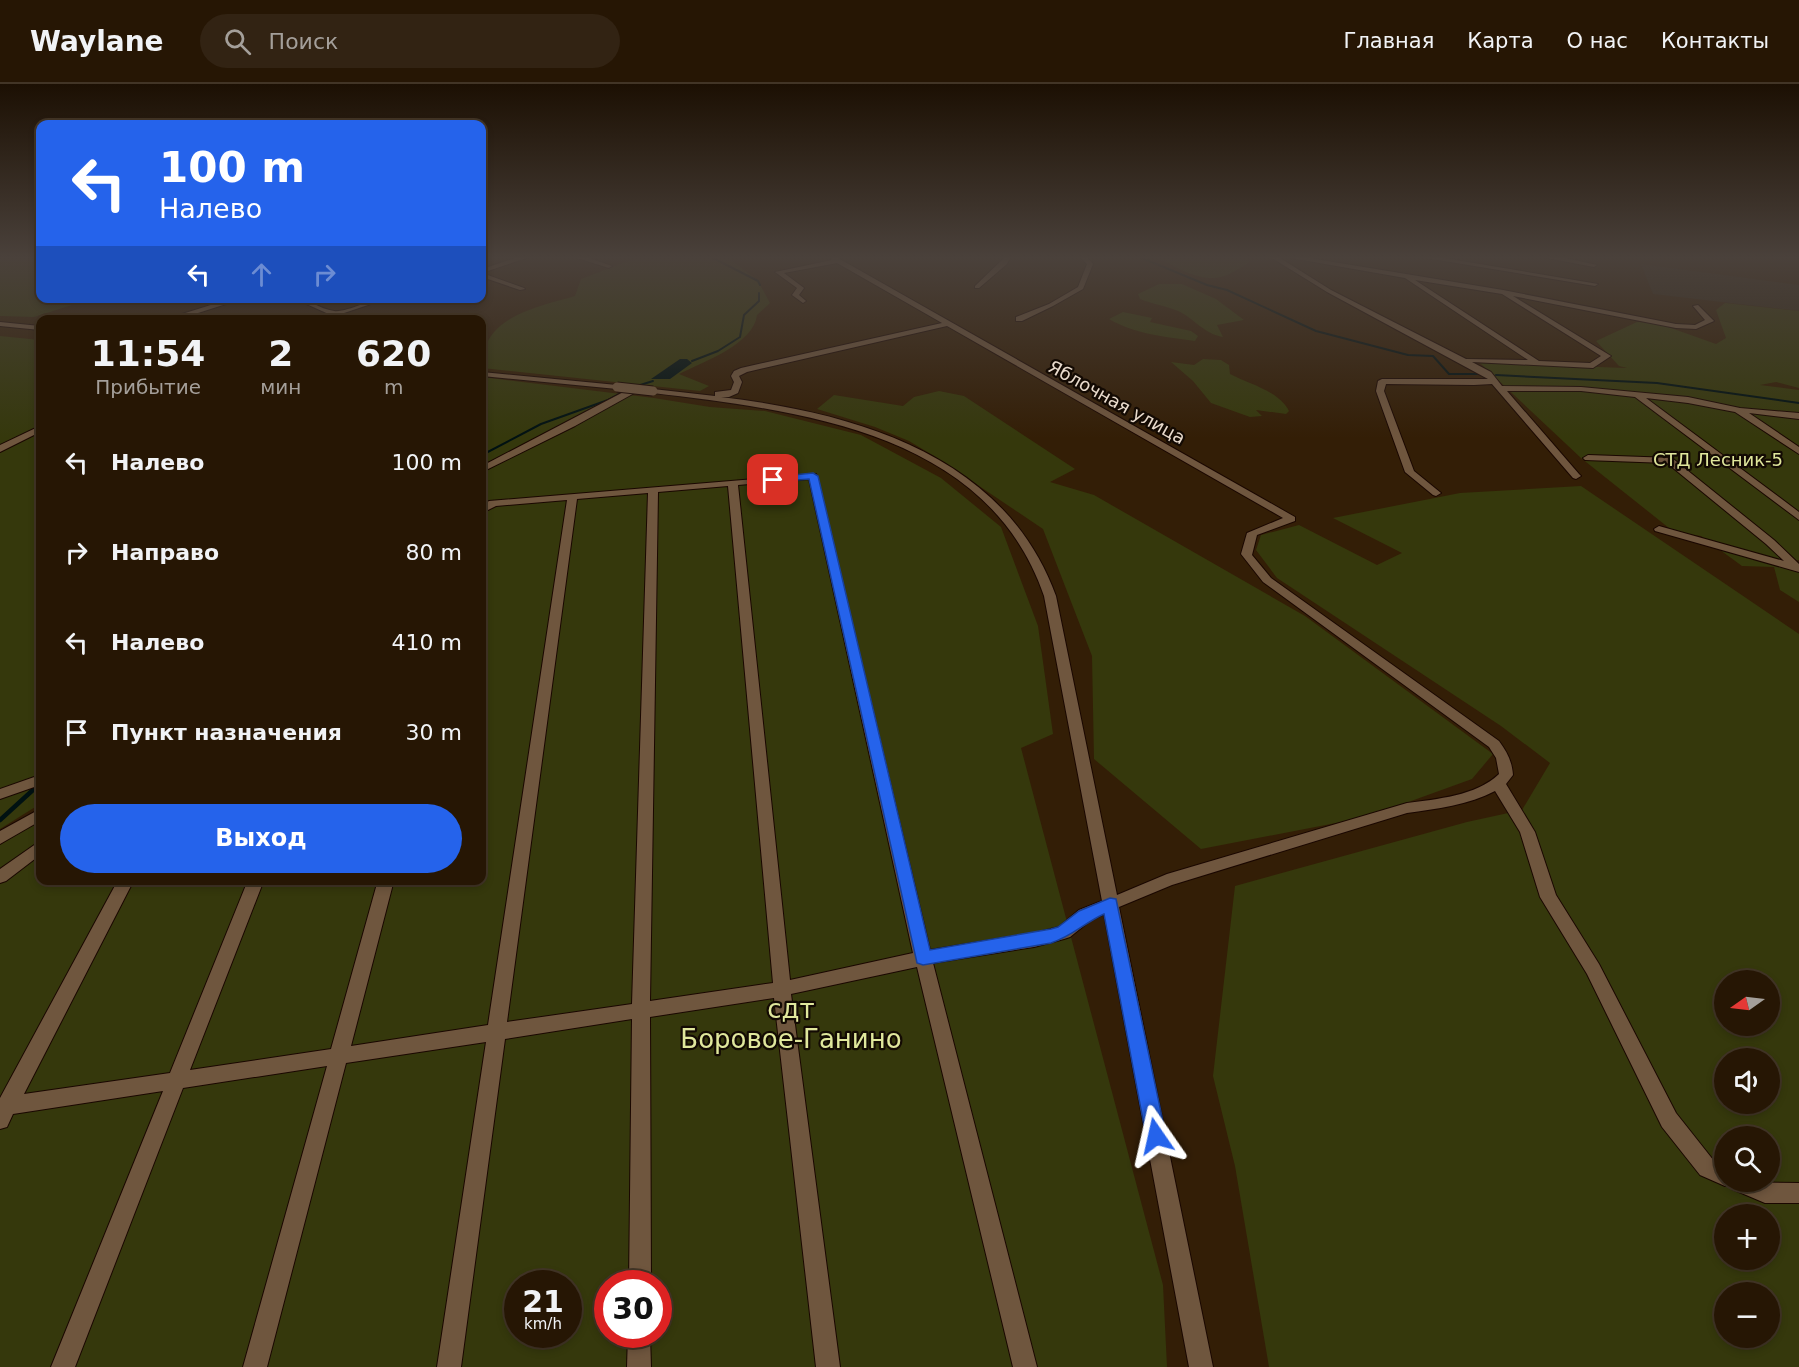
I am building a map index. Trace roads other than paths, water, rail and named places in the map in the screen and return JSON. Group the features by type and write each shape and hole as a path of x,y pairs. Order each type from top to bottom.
{"street":[{"name":"Яблочная улица","path":"935,318 1292,519 1252,533 1246,554 1248,557 1267,580 1494,744 1503,756 1505,765 1506,775 1498,783"},
{"path":"1382,318 1464,360 1495,381 1576,476"},
{"path":"1470,318 1538,363"},
{"path":"1464,360 1593,366 1594,363 1607,356 1542,318"},
{"path":"1635,318 1676,326 1696,327 1710,321 1707,318"},
{"path":"0,324 36,328"},
{"path":"486,467 636,389 729,394 738,388 735,376 744,370 946,324"},
{"path":"486,374 653,391 783,408 830,418 878,432 954,473 990,501 1010,522 1034,555 1050,596 1201,1367"},
{"path":"1436,493 1410,472 1380,391 1382,381 1474,383 1495,381"},
{"path":"1502,388 1544,387 1637,395 1688,400 1738,410 1799,416"},
{"path":"1637,395 1799,516"},
{"path":"1738,410 1799,451"},
{"path":"0,449 36,431"},
{"path":"1588,458 1670,460 1770,542 1798,569"},
{"path":"486,507 493,503 813,476 923,958 1025,1367"},
{"path":"733,483 782,989 828,1367"},
{"path":"640,1270 641,1011 653,489"},
{"path":"449,1367 572,497"},
{"path":"1659,529 1798,569"},
{"path":"0,794 36,781"},
{"path":"3,1111 178,1080 782,989 923,958 1051,936 1064,932 1085,915 1167,880 1407,808 1462,798 1498,783 1527,832 1548,897 1593,969 1669,1120 1707,1168 1714,1171"},
{"path":"0,838 36,816"},
{"path":"0,877 36,850"},
{"path":"3,1111 123,885"},
{"path":"63,1367 254,885"},
{"path":"255,1367 385,885"},
{"path":"1763,1192 1799,1193"},
{"path":"639,1348 639,1367"}],"waterway":[{"path":"692,361 718,351 740,337 743,318"},
{"path":"1288,318 1316,331 1408,355 1433,356 1449,374 1481,374"},
{"path":"1496,375 1657,383 1799,403"},
{"path":"637,386 653,381"},
{"path":"486,453 541,424 608,400 627,390"},
{"path":"0,820 34,789"}],"park label":[{"name":"СТД Лесник-5","path":"1718,459"},
{"name":"сдт Боровое-Ганино","path":"791,1024"}]}
